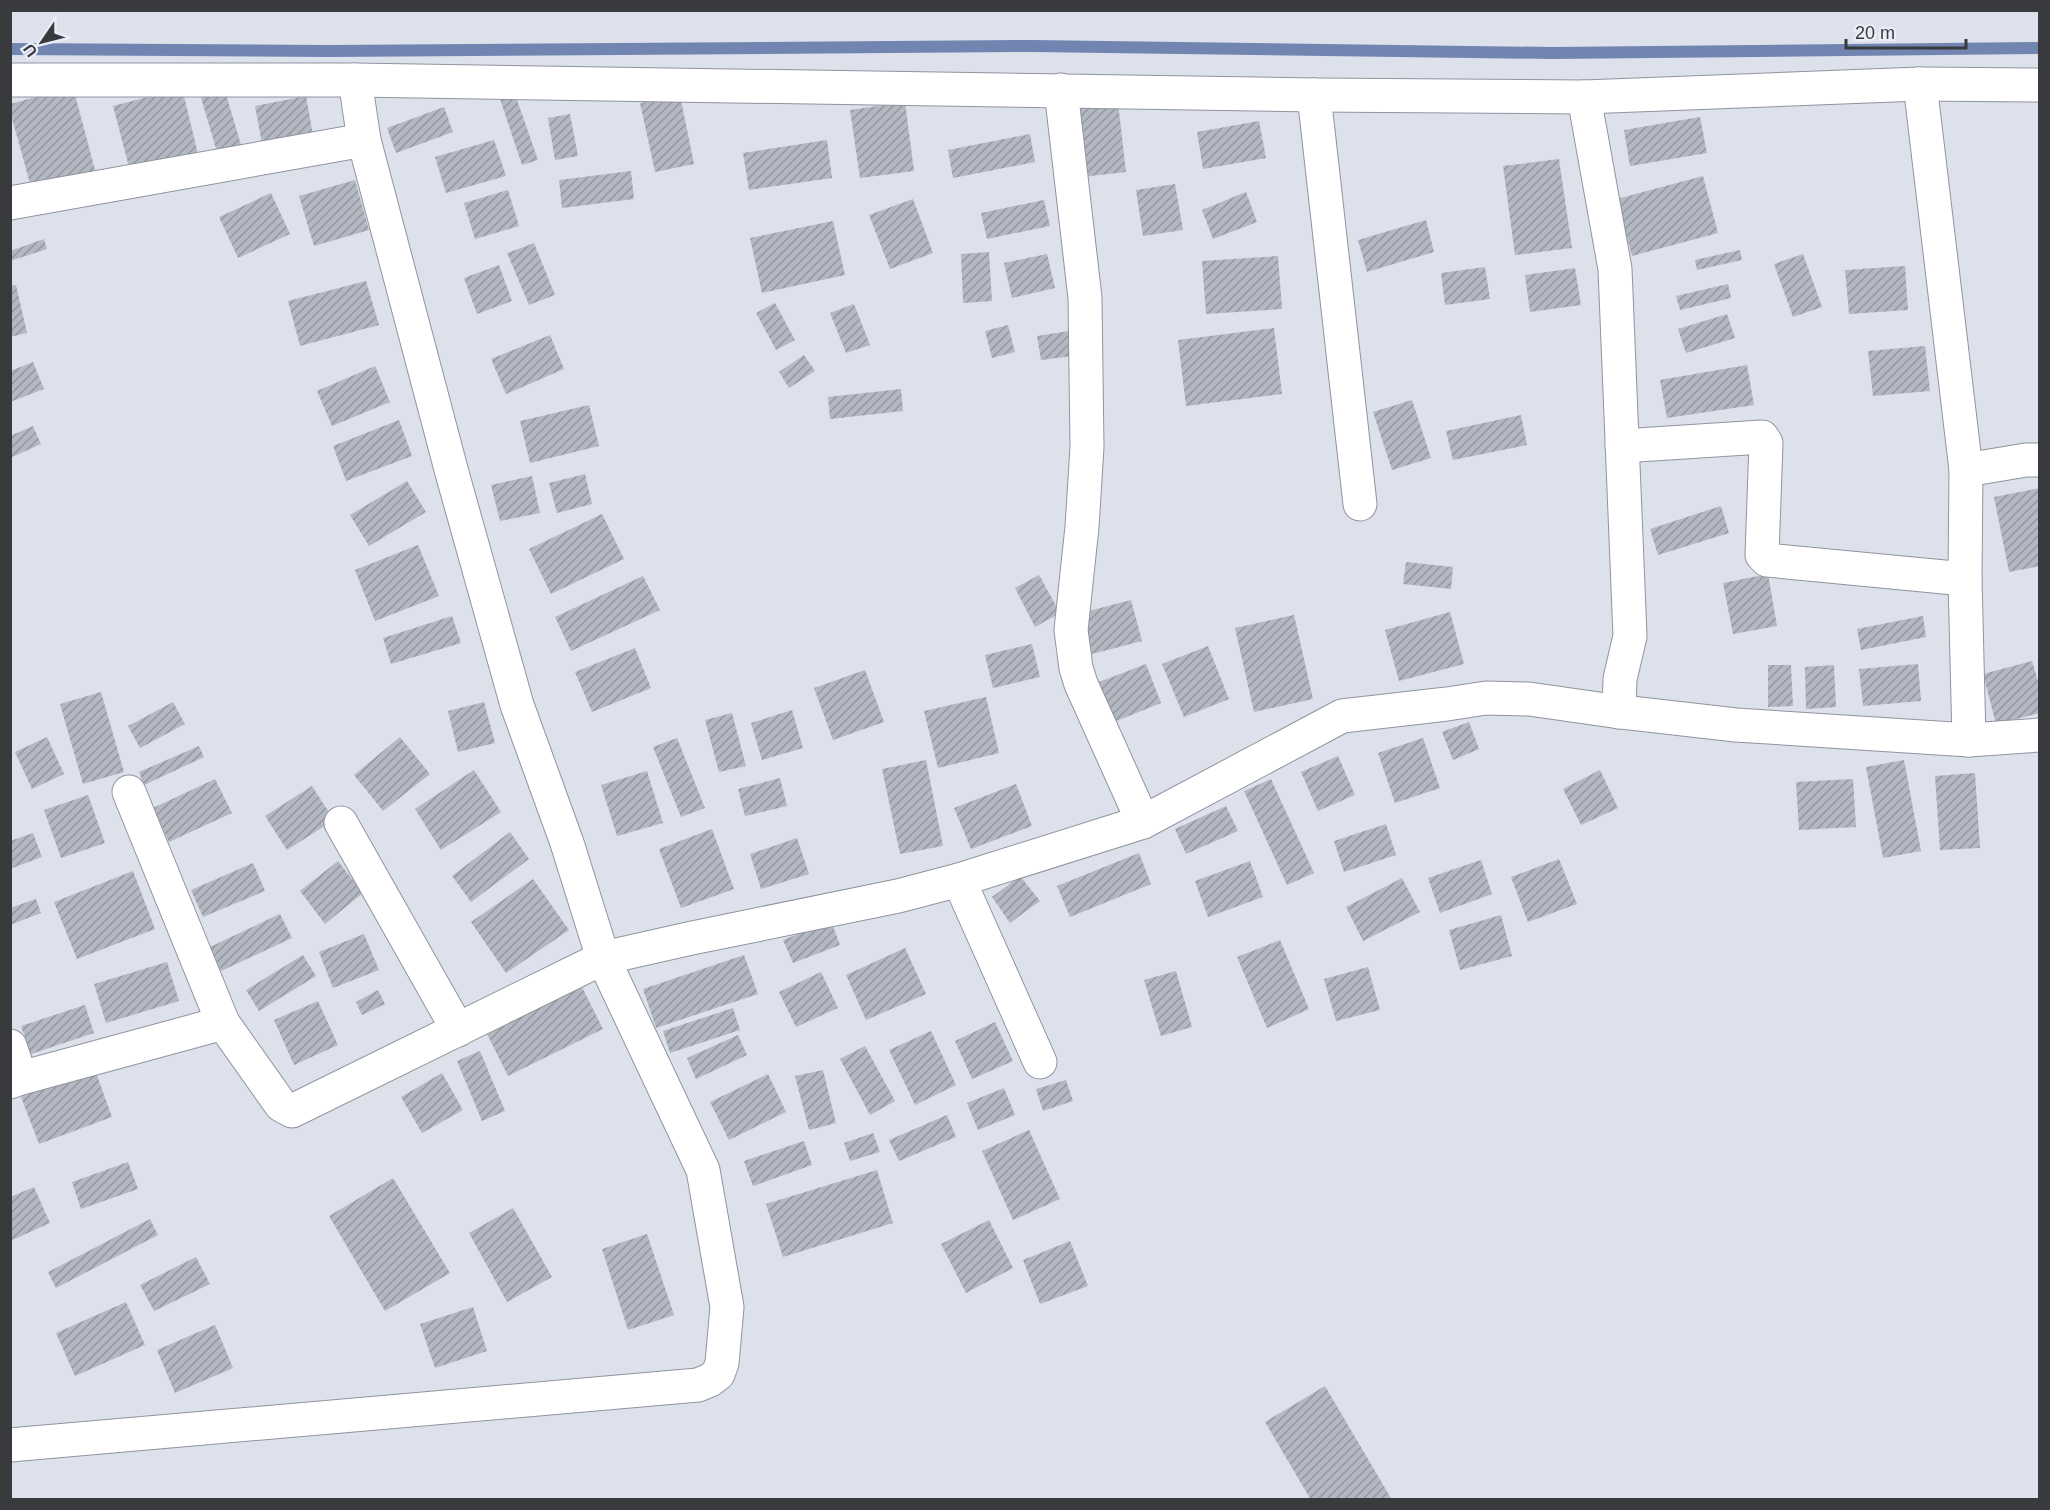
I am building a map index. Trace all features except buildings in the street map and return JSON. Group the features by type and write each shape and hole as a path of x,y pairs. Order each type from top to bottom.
{"street":[{"path":"10,80 355,80 1584,97 1920,84 2040,86"},
{"path":"10,1445 698,1385 718,1374 722,1363 728,1308 703,1170 603,958 567,843 517,705 452,472 364,140 355,80"},
{"path":"1920,84 1966,470 1965,579 1969,740"},
{"path":"1061,90 1085,298 1087,373 1087,459 1080,557 1071,630 1076,668 1081,684 1143,822"},
{"path":"1314,95 1360,504"},
{"path":"1584,97 1615,269 1630,636 1620,679 1619,712"},
{"path":"10,203 364,140"},
{"path":"1622,446 1762,437 1766,443 1762,555 1764,558 1965,579"},
{"path":"1966,470 2026,460 2040,460"},
{"path":"129,792 223,1023 281,1105 292,1111 603,958 898,896 959,880 1143,822 1342,716 1486,698 1529,699 1737,725 1969,740 2040,735"},
{"path":"341,823 458,1030"},
{"path":"959,880 1040,1062"},
{"path":"10,1046 16,1080 223,1023"}],"waterway":[{"path":"10,49 328,51 1032,46 1552,53 2040,48"}]}
